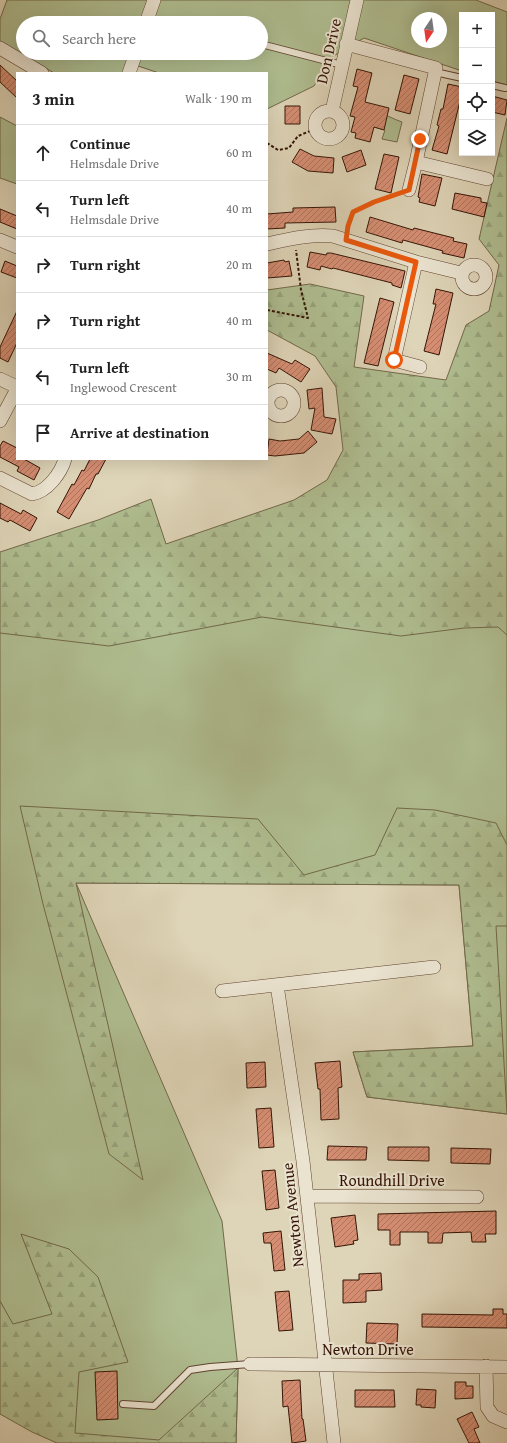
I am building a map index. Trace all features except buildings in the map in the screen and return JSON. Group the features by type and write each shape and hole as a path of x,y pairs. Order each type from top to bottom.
{"street":[{"path":"148,16 154,0"},
{"name":"Don Drive","path":"332,111 357,0"},
{"path":"346,44 436,68 409,190"},
{"path":"0,48 16,58"},
{"path":"20,60 40,72"},
{"path":"129,72 134,60"},
{"path":"332,111 341,116 344,125 342,133 337,138 325,140 318,136 314,129 315,121 322,112 332,111"},
{"path":"416,162 487,179"},
{"path":"268,244 320,234 333,236 416,262 462,273"},
{"path":"0,240 16,247"},
{"path":"416,262 394,360 420,367"},
{"path":"0,379 16,387"},
{"path":"0,420 16,390"},
{"path":"0,478 32,494 38,493 51,482 62,468 65,460"},
{"path":"222,991 434,967"},
{"name":"Newton Avenue","path":"277,985 303,1161 334,1443"},
{"name":"Roundhill Drive","path":"307,1196 477,1197"},
{"name":"Newton Drive","path":"250,1364 507,1367"},
{"path":"486,1366 487,1407 493,1416 507,1422"}],"lane":[{"path":"268,46 342,65"},
{"path":"435,72 459,77"},
{"path":"495,86 506,88"},
{"path":"123,1404 154,1406 190,1370 250,1364"}],"path":[{"path":"268,144 278,150 289,148 298,136 314,129"},
{"path":"346,240 348,226 353,212 374,202 409,190"},
{"path":"268,310 308,318 301,290 294,238"}],"green space":[{"path":"7,0 476,0 507,12 507,85 495,82 495,12 459,12 459,70 364,38 332,57 314,86 268,109 268,72 156,72 129,63 124,72 52,72 32,60 268,60 268,16 16,16 16,50 0,41 0,19"},
{"path":"378,112 402,122 397,142 382,139 385,130 374,127"},
{"path":"0,117 16,125 16,184 0,178"},
{"path":"507,118 507,635 498,627 464,628 401,636 262,617 109,646 0,633 0,552 98,520 151,499 166,544 294,500 327,480 343,450 336,387 315,356 268,331 268,290 310,284 364,296 354,367 446,380 466,325 489,311 499,265 479,239"},
{"path":"507,262 507,1114 367,1097 353,1052 473,1046 459,885 76,883 222,1221 238,1368 236,1443 57,1443 0,1413 0,613 432,574"},
{"path":"20,806 258,819 304,875 375,855 397,808 435,810 496,823 507,845 507,926 496,926 507,1114 367,1097 353,1052 473,1046 459,885 76,883 143,1180 109,1154 43,904"},
{"path":"21,1234 69,1249 98,1277 128,1362 79,1372 75,1433 159,1440 238,1368 236,1443 57,1443 32,1432 0,1414 0,1301 13,1324 52,1314"}],"route":[{"path":"394,360 395,350 416,262 346,240 348,226 353,212 374,202 409,190 420,139"}]}
